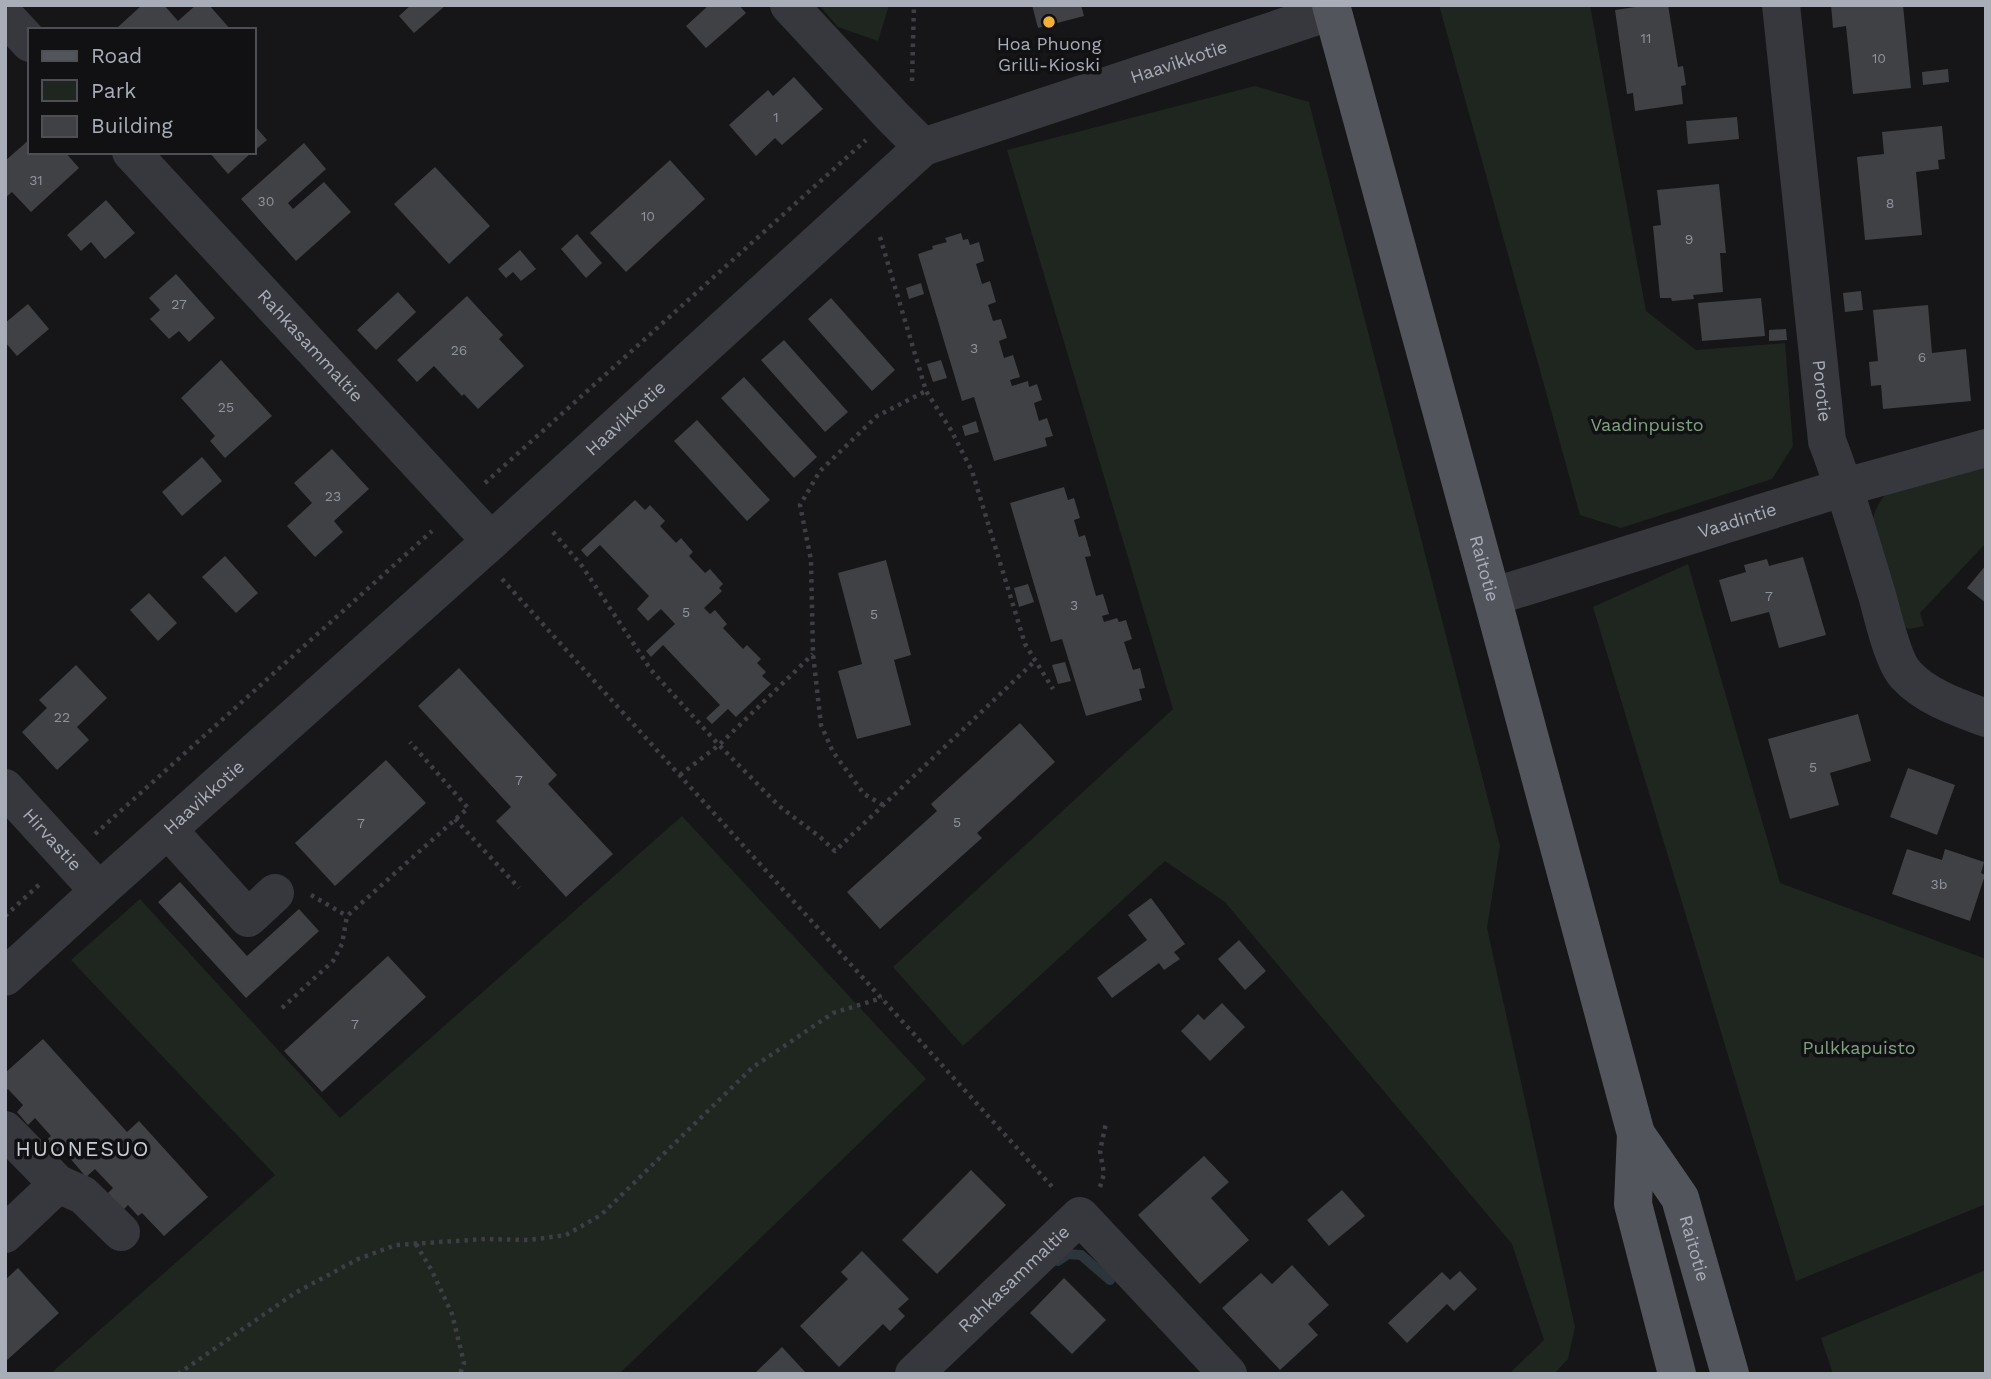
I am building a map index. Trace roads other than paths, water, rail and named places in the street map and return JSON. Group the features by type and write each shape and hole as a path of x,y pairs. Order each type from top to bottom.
{"main road":[{"name":"Raitotie","path":"1331,8 1636,1134 1633,1204 1677,1374"},
{"name":"Raitotie","path":"1636,1134 1680,1198 1730,1374"}],"street":[{"path":"789,5 923,147"},
{"name":"Porotie","path":"1781,5 1827,441 1845,487 1892,648 1904,674 1928,692 1962,710 1986,718"},
{"name":"Haavikkotie","path":"5,977 484,547 923,147 1331,8"},
{"path":"5,16 28,41"},
{"name":"Rahkasammaltie","path":"133,154 484,547"},
{"name":"Vaadintie","path":"1492,597 1845,487 1986,448"},
{"name":"Hirvastie","path":"5,788 99,891"},
{"path":"168,830 248,918 275,892"},
{"path":"5,1130 58,1184 83,1195 121,1232"},
{"path":"5,1234 58,1184"},
{"name":"Rahkasammaltie","path":"914,1374 1080,1216 1228,1374"}],"waterway":[{"path":"1058,1261 1068,1254 1081,1255 1110,1280"}],"place":[{"name":"Hoa Phuong Grilli-Kioski","path":"1049,22"}],"district":[{"name":"HUONESUO","path":"83,1149"}],"park label":[{"name":"Vaadinpuisto","path":"1647,425"},
{"name":"Pulkkapuisto","path":"1859,1048"}]}
